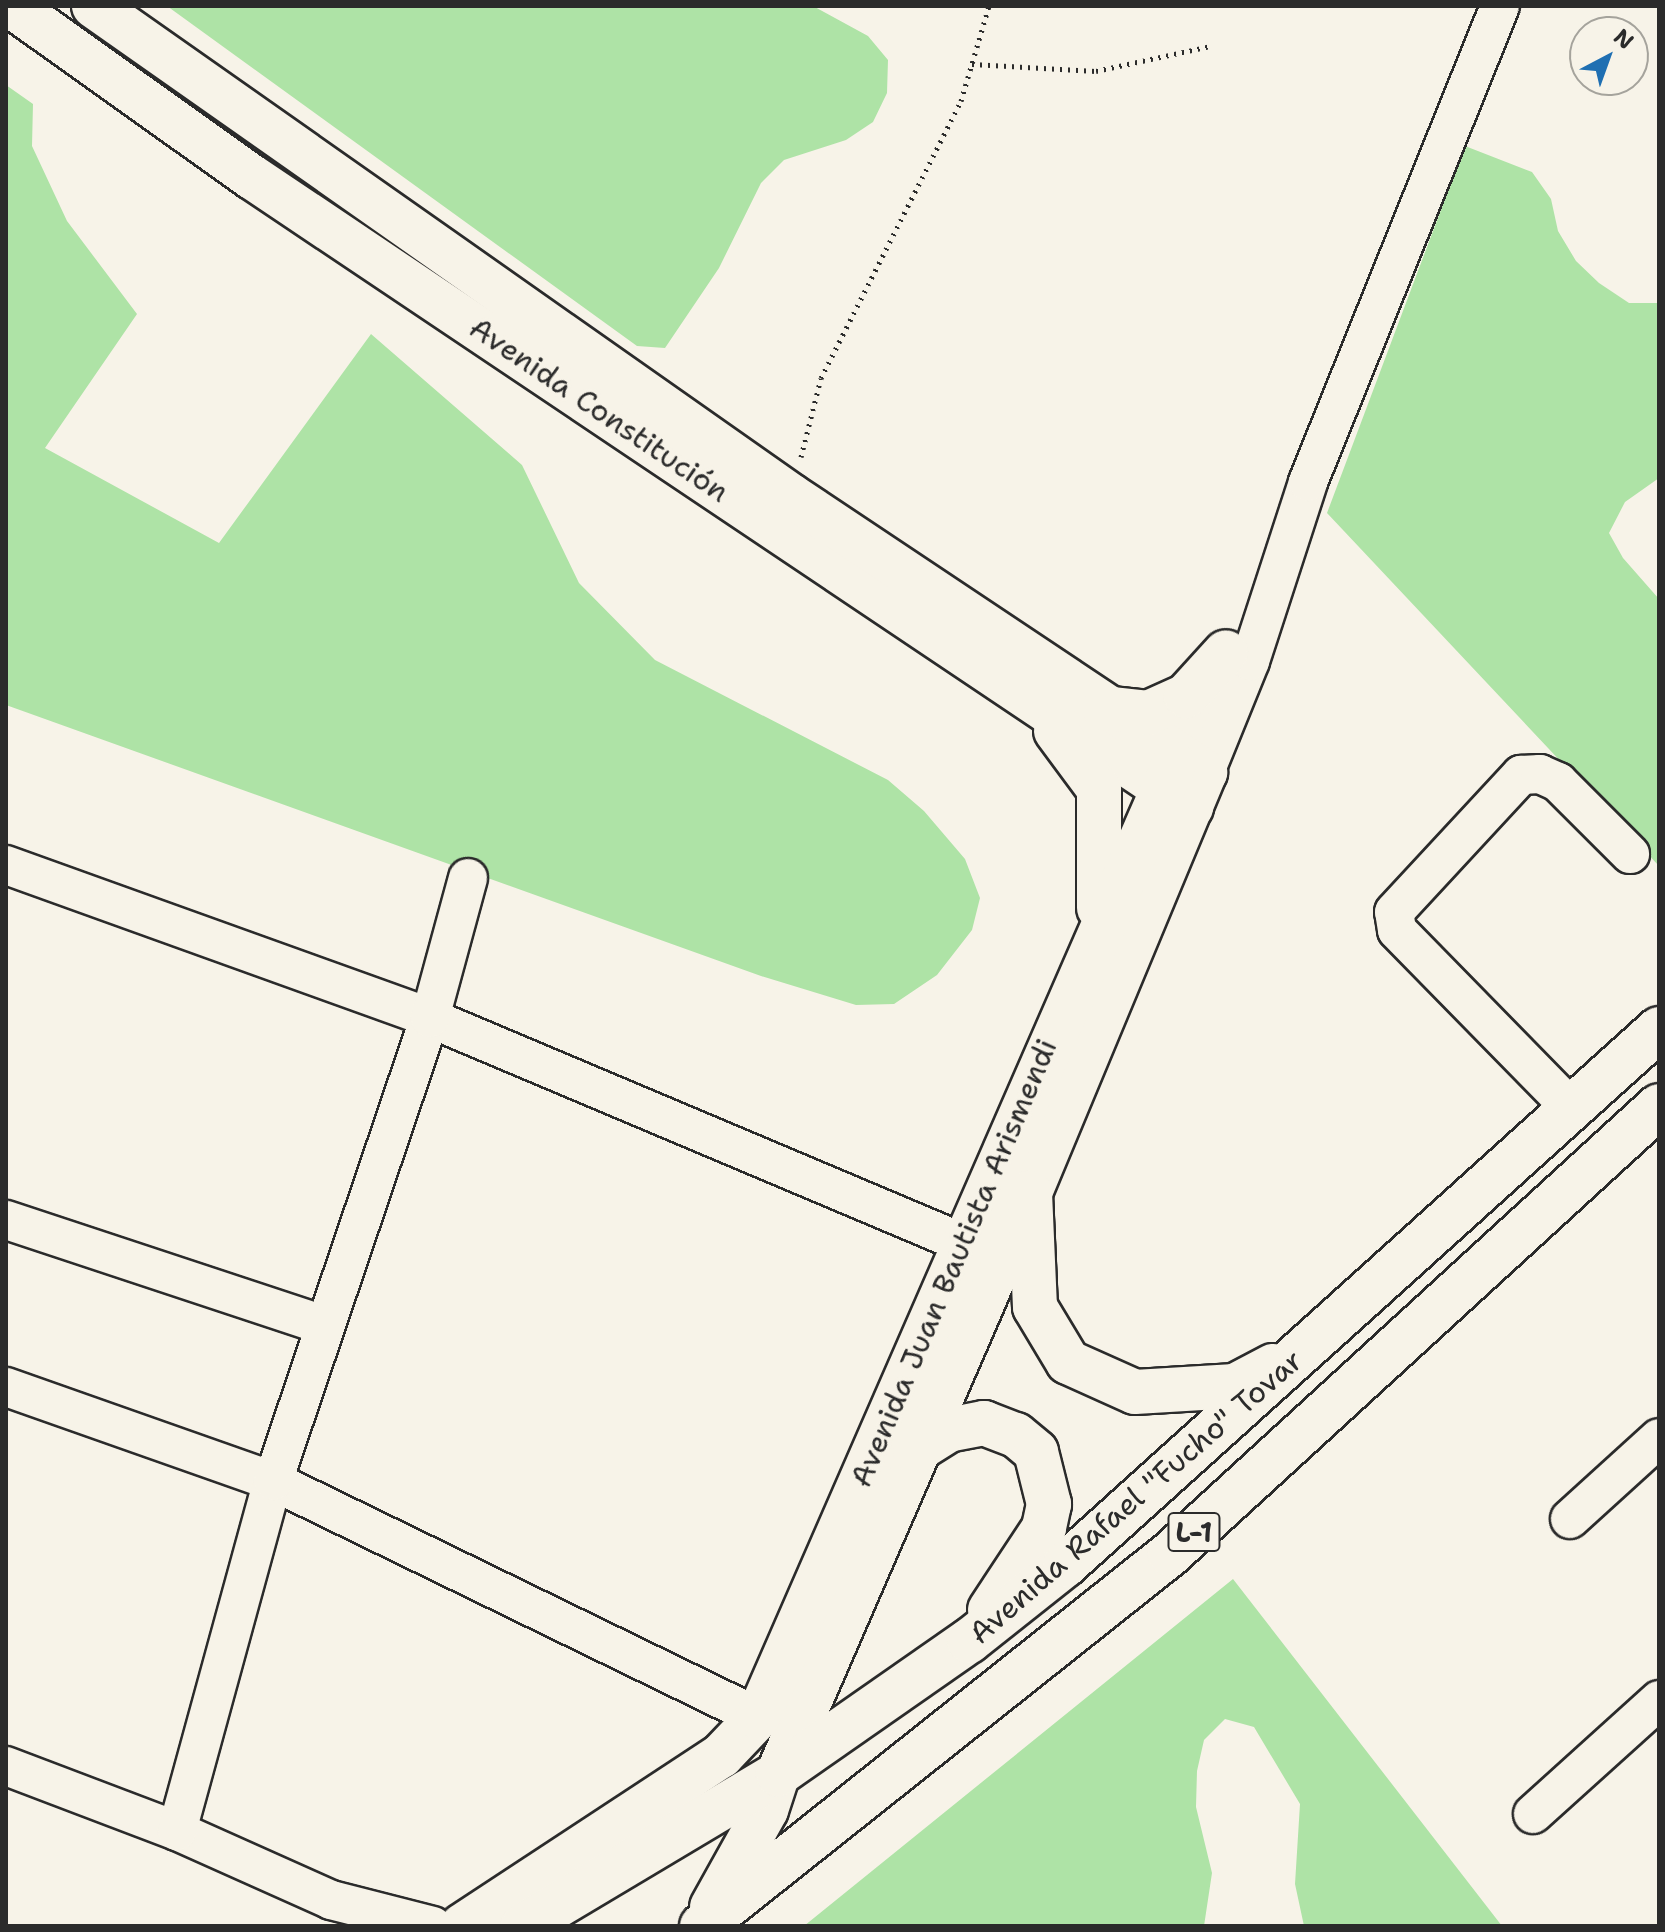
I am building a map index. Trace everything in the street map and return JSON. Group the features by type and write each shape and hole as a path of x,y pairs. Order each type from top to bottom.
{"street":[{"name":"Avenida Constitución","path":"12,6 252,177 1035,704 1185,780"},
{"name":"Avenida Constitución","path":"94,6 791,496 1104,708 1185,780"},
{"name":"Avenida Juan Bautista Arismendi","path":"702,1926 766,1810 778,1774 915,1451 1030,1193 1185,780 1226,652 1308,482 1500,6"},
{"name":"Avenida Juan Bautista Arismendi","path":"462,1926 721,1756 758,1717 1098,931 1250,661 1308,482"},
{"path":"1104,708 1148,713 1186,696 1226,652"},
{"path":"1035,704 1099,789 1098,931"},
{"path":"1572,1109 1397,930 1394,912 1521,775 1540,774 1558,782 1630,854"},
{"path":"6,865 430,1018 963,1243"},
{"path":"177,1831 273,1481 430,1018 468,878"},
{"name":"Avenida Rafael \"Fucho\" Tovar","path":"523,1926 778,1774 969,1641 1065,1565 1314,1344 1659,1029"},
{"name":"Avenida Rafael \"Fucho\" Tovar","path":"702,1926 1170,1554 1659,1106"},
{"path":"1030,1193 1035,1307 1068,1362 1135,1392 1235,1386 1314,1344"},
{"path":"6,1220 324,1325"},
{"path":"6,1387 273,1481 758,1717"},
{"name":"L-1","path":"915,1451 948,1430 984,1423 1016,1435 1036,1452 1045,1474 1049,1504 1044,1528 969,1641"},
{"path":"1570,1519 1659,1438"},
{"path":"1533,1814 1659,1700"},
{"path":"6,1766 177,1831 337,1913 433,1926"}],"path":[{"path":"791,496 821,378 961,101 989,6"},
{"path":"972,64 1096,71 1211,46"}],"green space":[{"path":"167,6 813,6 868,36 888,60 887,93 873,122 846,140 784,160 761,183 719,268 665,348 637,346"},
{"path":"6,85 33,104 32,146 67,221 137,314 45,448 219,543 371,334 522,465 579,583 655,660 888,780 924,811 965,859 980,898 972,930 937,975 894,1004 856,1005 761,976 6,705"},
{"path":"1465,146 1532,172 1551,199 1558,231 1576,261 1599,283 1629,303 1659,303 1659,478 1625,502 1609,533 1623,558 1659,599 1659,866 1327,513"},
{"path":"1233,1579 1502,1926 1304,1926 1295,1884 1300,1804 1254,1727 1225,1719 1204,1740 1197,1771 1196,1807 1212,1873 1204,1926 804,1926"}]}
